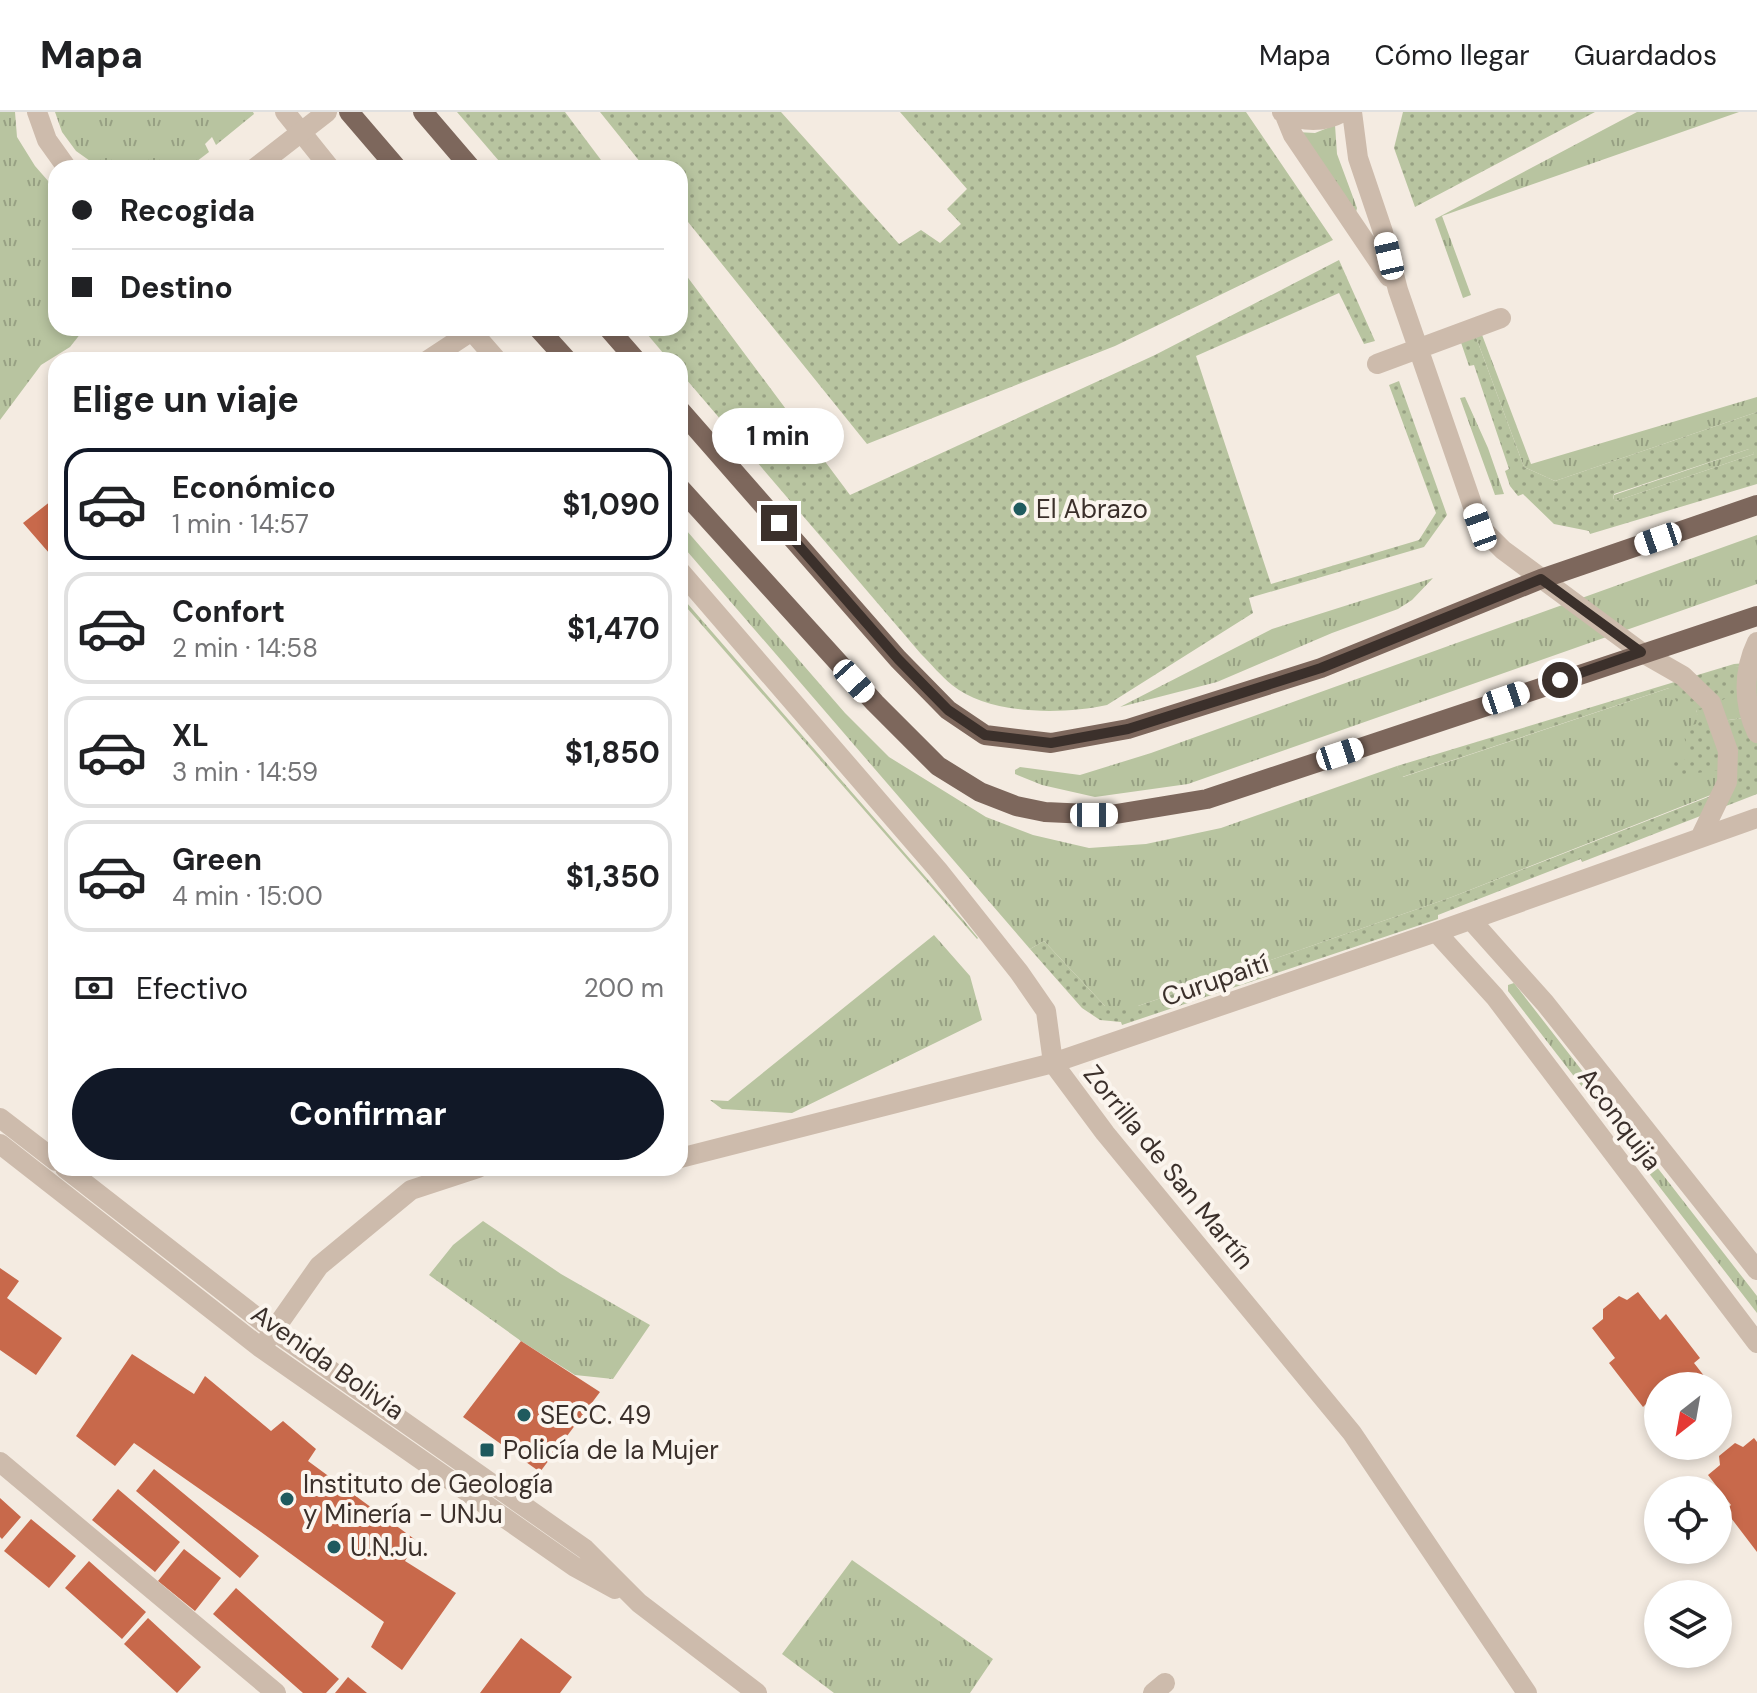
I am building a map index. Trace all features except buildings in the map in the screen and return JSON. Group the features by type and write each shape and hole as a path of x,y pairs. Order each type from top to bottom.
{"main road":[{"path":"349,112 390,160"},
{"path":"423,112 464,160"},
{"path":"545,336 560,352"},
{"path":"615,336 629,352"},
{"path":"688,419 898,659 948,710 985,735 1051,743 1128,729 1321,668 1541,579 1757,505"},
{"path":"688,497 875,703 938,766 980,792 1016,806 1045,812 1110,815 1207,799 1641,652 1757,616"}],"street":[{"path":"37,112 47,140 61,160"},
{"path":"285,112 324,160"},
{"path":"265,160 327,112"},
{"path":"1283,113 1312,120 1326,119 1343,112"},
{"path":"1352,112 1358,158 1383,232 1398,290 1480,527 1503,550 1541,579 1641,652 1683,676 1711,703 1728,751 1727,782 1700,838"},
{"path":"1283,113 1293,135 1398,290"},
{"path":"1377,364 1501,318"},
{"path":"439,352 462,336"},
{"path":"476,336 490,352"},
{"name":"Zorrilla de San Martín","path":"688,580 938,870 1019,972 1046,1011 1053,1063 1105,1133 1352,1433 1527,1693"},
{"path":"1757,642 1746,686 1748,714 1757,733"},
{"name":"Curupaití","path":"688,1156 1053,1063 1757,818"},
{"name":"Aconquija","path":"1471,920 1545,1003 1757,1270"},
{"name":"Aconquija","path":"1436,932 1495,997 1757,1343"},
{"path":"0,1118 48,1155"},
{"name":"Avenida Bolivia","path":"0,1144 261,1348 575,1567 639,1603"},
{"name":"Avenida Bolivia","path":"75,1176 273,1330 585,1549 639,1603 757,1693"},
{"path":"261,1348 319,1266 411,1190 454,1176"},
{"path":"0,1462 276,1693"}],"green space":[{"path":"0,112 15,112 17,137 48,181 48,336 79,336 62,352 48,352 48,361 41,365 0,420"},
{"path":"55,112 254,114 216,145 212,137 205,144 209,152 198,160 89,160 76,151 62,132"},
{"path":"457,112 565,112 601,160 498,160"},
{"path":"600,112 781,112 899,244 921,230 940,243 961,224 947,209 967,189 900,112 1246,112 1333,240 1115,346 867,444 688,222 688,160 639,160"},
{"path":"1403,112 1595,112 1415,207 1394,148"},
{"path":"1637,112 1739,112 1442,216 1471,295 1463,298 1435,219"},
{"path":"1335,125 1337,154 1356,212 1296,132 1315,133"},
{"path":"1339,260 1375,341 1364,344 1339,293 1196,356 1271,584 1419,540 1436,513 1389,385 1399,381 1447,515 1424,547 1249,598 1253,613 1107,705 1048,711 986,702 967,695 948,681 921,654 688,381 688,352 662,352 649,336 688,336 688,278 850,495 1155,355"},
{"path":"1476,319 1531,464 1757,397 1757,412 1555,481 1524,467 1470,321"},
{"path":"1470,321 1524,467 1555,481 1757,412 1757,484 1590,534 1589,531 1554,524 1523,494 1518,496 1510,486 1505,471 1509,469 1474,365 1469,366 1455,325","holes":["1752,449 1754,454 1616,501 1613,499 1614,494"]},
{"path":"1465,397 1504,494 1495,495 1460,398"},
{"path":"1753,449 1754,454 1613,500 1614,495"},
{"path":"688,532 845,713 889,757 986,817 1033,835 1089,848 1146,844 1221,828 1397,766 1403,777 1735,666 1757,667 1757,716 1714,722 1696,710 1726,789 1452,897 1138,1006 1105,1006 1044,941 1030,949 688,552"},
{"path":"1757,535 1757,584 1188,784 1095,797 1042,785 1015,774 1020,767 1080,775 1151,753"},
{"path":"1433,578 1412,600 1398,609 1332,633 1217,682 1120,707 1272,629"},
{"path":"688,604 964,921 977,939 688,609"},
{"path":"1757,662 1757,667 1735,666 1738,691 1719,702 1715,695 1679,706 1669,688 1402,777 1397,766 1734,664"},
{"path":"1714,707 1715,722 1757,716 1757,794 1438,915 1438,919 1122,1025 1121,1022 1100,1020 1082,1008 1030,949 1044,941 1105,1006 1138,1006 1452,897 1726,790 1719,770 1675,776 1671,762 1688,759 1683,728 1699,723 1696,709"},
{"path":"934,935 970,976 982,1020 792,1113 722,1109 710,1100 728,1101"},
{"path":"1514,983 1757,1296 1757,1313 1508,991 1508,985"},
{"path":"483,1221 561,1274 650,1325 613,1379 575,1375 521,1341 429,1275 453,1245"},
{"path":"852,1560 993,1659 970,1693 834,1693 782,1654"}],"place":[{"name":"El Abrazo","path":"1020,509"},
{"name":"SECC. 49","path":"524,1415"},
{"name":"Policía de la Mujer","path":"487,1450"},
{"name":"Instituto de Geología y Minería - UNJu","path":"287,1499"},
{"name":"U.N.Ju.","path":"334,1547"}],"route":[{"path":"779,523 898,659 948,710 985,735 1051,743 1128,729 1321,668 1541,579 1641,652 1560,680"}]}
